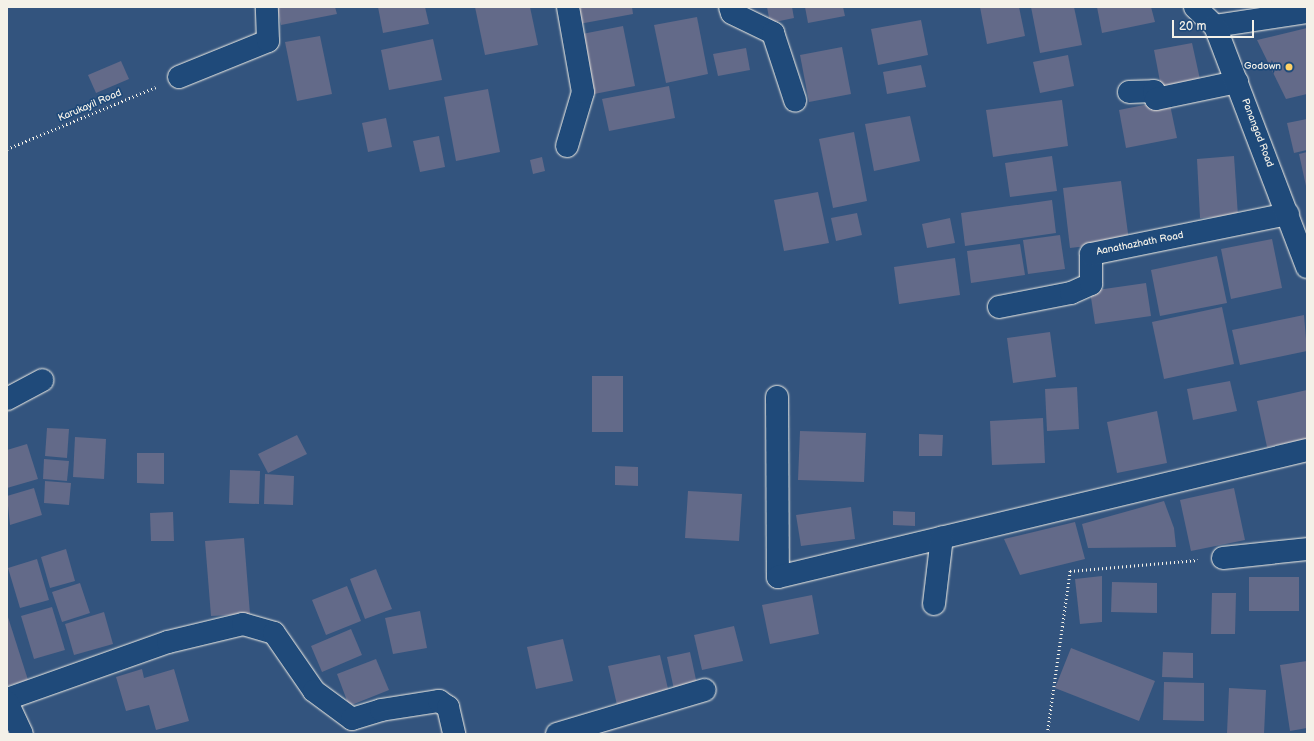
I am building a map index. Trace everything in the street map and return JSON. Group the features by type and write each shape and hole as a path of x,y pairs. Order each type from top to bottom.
{"street":[{"path":"179,77 268,41 267,7"},
{"path":"567,146 583,92 568,7"},
{"name":"Panangad Road","path":"1196,7 1215,26 1307,267"},
{"path":"731,10 774,33 794,100"},
{"path":"1215,26 1307,12"},
{"path":"1129,92 1154,91 1156,99 1237,82"},
{"name":"Aanathazhath Road","path":"999,307 1071,293 1091,284 1091,254 1288,214"},
{"path":"7,399 42,380"},
{"path":"777,397 778,577 1307,450"},
{"path":"934,604 942,537"},
{"path":"1223,558 1307,549"},
{"path":"7,698 168,642 243,624 274,633 314,691 352,719 381,710 439,701 448,707 454,734"},
{"path":"557,734 705,690"},
{"path":"7,702 22,734"}],"path":[{"name":"Karukayil Road","path":"7,149 179,77"},
{"path":"1047,734 1070,571 1223,558"}],"building":[{"path":"277,7 335,7 337,14 281,25"},
{"path":"378,7 425,7 429,24 383,33"},
{"path":"475,7 530,7 538,45 485,55"},
{"path":"576,7 632,7 633,14 579,24"},
{"path":"767,7 792,7 794,18 770,23"},
{"path":"805,7 843,7 845,16 808,23"},
{"path":"980,7 1019,7 1025,36 987,44"},
{"path":"1031,7 1074,7 1082,45 1040,53"},
{"path":"1097,7 1151,7 1155,22 1102,33"},
{"path":"697,17 708,74 666,83 654,25"},
{"path":"921,20 928,55 878,65 871,29"},
{"path":"623,26 635,86 589,95 577,35"},
{"name":"Godown","path":"1307,28 1307,94 1286,99 1257,40"},
{"path":"320,36 332,94 297,101 285,42"},
{"path":"433,39 442,80 389,90 381,50"},
{"path":"1192,43 1201,84 1162,92 1154,50"},
{"path":"842,47 851,94 809,102 800,55"},
{"path":"746,48 750,70 718,76 713,54"},
{"path":"1068,55 1074,86 1040,93 1033,62"},
{"path":"121,61 129,79 96,93 88,75"},
{"path":"921,65 926,87 887,94 883,72"},
{"path":"669,86 675,118 609,131 602,99"},
{"path":"488,89 500,152 456,161 444,97"},
{"path":"1062,100 1068,146 993,157 986,110"},
{"path":"1169,100 1177,138 1126,148 1119,110"},
{"path":"910,116 920,161 874,171 865,124"},
{"path":"386,118 392,147 368,152 362,123"},
{"path":"1307,119 1307,150 1294,153 1287,123"},
{"path":"854,132 867,201 833,208 819,139"},
{"path":"439,136 445,167 420,172 413,141"},
{"path":"1307,152 1307,186 1306,186 1299,154"},
{"path":"1052,156 1057,191 1010,197 1005,163"},
{"path":"1234,156 1238,216 1200,218 1197,159"},
{"path":"542,157 545,171 533,174 530,160"},
{"path":"1121,181 1129,241 1070,248 1063,188"},
{"path":"818,192 829,243 784,251 774,200"},
{"path":"1052,200 1056,233 965,246 961,213"},
{"path":"857,213 862,235 836,241 831,218"},
{"path":"950,218 955,243 927,248 922,224"},
{"path":"1060,235 1065,269 1028,274 1023,240"},
{"path":"1272,239 1282,288 1231,299 1221,249"},
{"path":"1020,244 1025,275 971,283 967,251"},
{"path":"1217,256 1227,303 1160,316 1151,270"},
{"path":"955,258 960,295 899,304 894,267"},
{"path":"1146,283 1151,316 1095,324 1090,291"},
{"path":"1222,307 1234,364 1164,379 1152,322"},
{"path":"1304,315 1307,351 1240,365 1232,330"},
{"path":"1050,332 1056,377 1013,383 1007,338"},
{"path":"592,376 623,376 623,432 592,432"},
{"path":"1230,381 1237,411 1193,420 1187,389"},
{"path":"1077,387 1079,429 1047,431 1045,389"},
{"path":"1307,390 1307,439 1267,447 1257,401"},
{"path":"1157,411 1167,463 1117,473 1107,422"},
{"path":"1043,418 1045,463 992,465 990,421"},
{"path":"47,428 69,429 67,458 45,456"},
{"path":"800,431 866,433 864,482 798,480"},
{"path":"919,434 943,435 942,456 919,456"},
{"path":"297,435 307,454 268,473 258,454"},
{"path":"75,437 106,439 104,479 73,477"},
{"path":"27,444 38,479 7,488 7,450"},
{"path":"137,453 164,453 164,484 137,483"},
{"path":"44,459 69,461 67,481 43,479"},
{"path":"615,466 638,467 638,486 615,485"},
{"path":"230,470 260,471 259,504 229,503"},
{"path":"265,474 294,476 293,505 264,504"},
{"path":"45,481 71,483 69,505 44,503"},
{"path":"34,488 42,515 10,525 7,496"},
{"path":"1234,488 1245,540 1191,551 1180,500"},
{"path":"688,491 742,494 739,541 685,538"},
{"path":"1164,501 1174,528 1176,547 1088,548 1082,524"},
{"path":"851,507 855,539 801,546 796,515"},
{"path":"893,511 915,512 915,526 893,525"},
{"path":"173,512 174,541 151,541 150,513"},
{"path":"1075,522 1085,559 1020,575 1004,539"},
{"path":"244,538 250,614 211,616 205,541"},
{"path":"66,549 75,581 50,588 41,557"},
{"path":"37,559 49,600 20,608 8,568"},
{"path":"376,569 392,609 365,619 350,579"},
{"path":"1102,576 1102,622 1080,624 1075,579"},
{"path":"1249,577 1299,577 1299,611 1249,611"},
{"path":"1112,582 1157,583 1157,613 1111,612"},
{"path":"80,583 90,613 62,622 52,592"},
{"path":"347,586 361,621 326,635 312,600"},
{"path":"1212,593 1236,593 1235,634 1211,634"},
{"path":"812,595 819,634 770,644 762,605"},
{"path":"52,607 65,650 34,659 21,616"},
{"path":"420,611 427,648 393,654 385,618"},
{"path":"104,612 113,644 74,655 65,624"},
{"path":"7,614 28,680 7,686"},
{"path":"734,626 743,661 702,670 694,635"},
{"path":"351,629 362,655 322,672 311,646"},
{"path":"563,639 573,681 536,689 527,647"},
{"path":"1071,648 1155,681 1139,721 1055,688"},
{"path":"690,652 698,689 675,694 667,657"},
{"path":"1163,652 1193,653 1193,678 1162,677"},
{"path":"660,655 669,693 617,705 608,666"},
{"path":"376,659 389,690 349,706 337,674"},
{"path":"1307,661 1307,728 1290,731 1280,665"},
{"path":"142,669 144,678 174,669 189,721 156,730 149,705 126,711 116,677"},
{"path":"1164,682 1204,683 1204,721 1163,720"},
{"path":"1229,688 1266,690 1264,734 1227,733"}],"place":[{"name":"Godown","path":"1289,67"}]}
